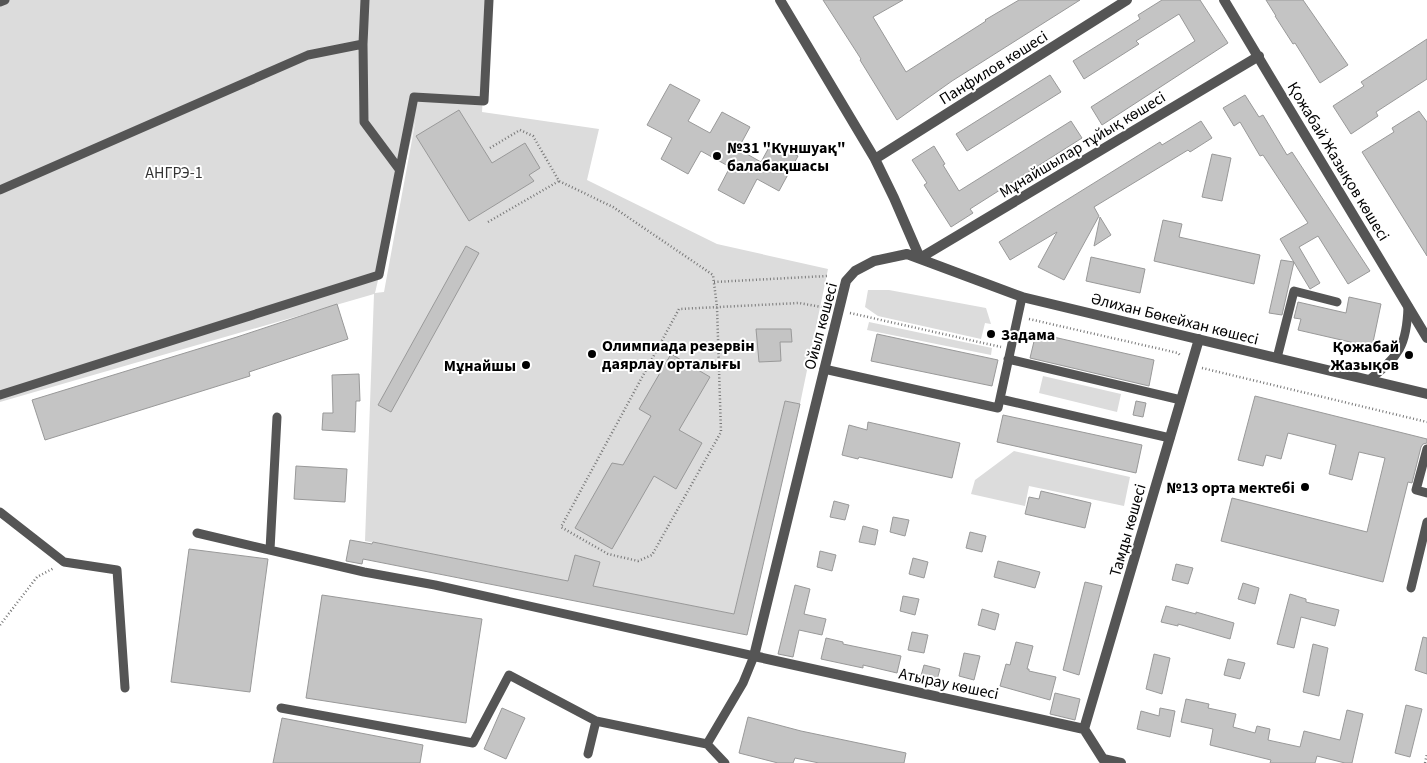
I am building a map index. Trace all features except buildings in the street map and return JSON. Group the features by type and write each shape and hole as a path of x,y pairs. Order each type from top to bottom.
{"street":[{"path":"780,0 875,159 920,258"},
{"name":"Панфилов көшесі","path":"875,159 1127,0"},
{"name":"Қожабай Жазықов көшесі","path":"1224,0 1427,338"},
{"name":"Мұнайшылар тұйық көшесі","path":"920,258 1259,56"},
{"name":"Ойыл көшесі","path":"754,656 846,281 855,271 874,261 890,256 907,254 920,258"},
{"name":"Әлихан Бөкейхан көшесі","path":"920,258 1022,297 1427,394"},
{"name":"Тамды көшесі","path":"1084,729 1199,339"},
{"name":"Атырау көшесі","path":"754,656 1084,729"},
{"path":"1084,729 1103,759 1121,763"}],"lane":[{"path":"0,2 5,0"},
{"path":"365,0 363,44 364,122 399,169"},
{"path":"0,395 379,275 414,97 484,101 489,0"},
{"path":"0,190 308,56 363,44"},
{"path":"1276,358 1294,291 1337,302"},
{"path":"824,369 998,408 1022,297"},
{"path":"1369,380 1392,360 1400,350 1408,327 1408,306"},
{"path":"1008,360 1181,400"},
{"path":"1000,399 1170,438"},
{"path":"270,550 277,417"},
{"path":"1427,449 1416,490 1427,493"},
{"path":"0,512 64,562 117,570 125,688"},
{"path":"1411,588 1427,522"},
{"path":"197,533 364,572 754,656 743,683 707,744"},
{"path":"281,708 473,742 509,675 596,720 707,744 725,763"},
{"path":"588,754 596,720"}],"path":[{"path":"490,148 520,130 534,136 559,181 613,207 713,275 716,307 721,432 652,555 638,561 608,554 561,527 679,309 716,307 799,304 1011,349"},
{"path":"488,222 559,181"},
{"path":"713,282 827,276"},
{"path":"1018,317 1178,353 1192,365 1427,422"},
{"path":"0,625 37,577 64,562"},
{"path":"1425,763 1427,754"}],"green space":[{"name":"АНГРЭ-1","path":"0,0 489,0 482,112 599,129 587,180 717,244 828,269 800,404 785,401 734,614 365,541 374,294 0,402","holes":["416,118 384,292 375,293"]},
{"path":"868,290 889,290 986,308 991,324 985,323 981,339 878,316 865,307"},
{"path":"869,322 992,348 991,355 867,330"},
{"path":"1043,376 1121,394 1117,412 1039,393"},
{"path":"1014,451 1130,477 1124,506 1029,486 1025,506 971,494 975,480"}],"place":[{"name":"№31 \"Күншуақ\" балабақшасы","path":"717,156"},
{"name":"Задама","path":"991,334"},
{"name":"Олимпиада резервін даярлау орталығы","path":"592,354"},
{"name":"Қожабай Жазықов","path":"1409,355"},
{"name":"Мұнайшы","path":"526,365"},
{"name":"№13 орта мектебі","path":"1305,487"}]}
